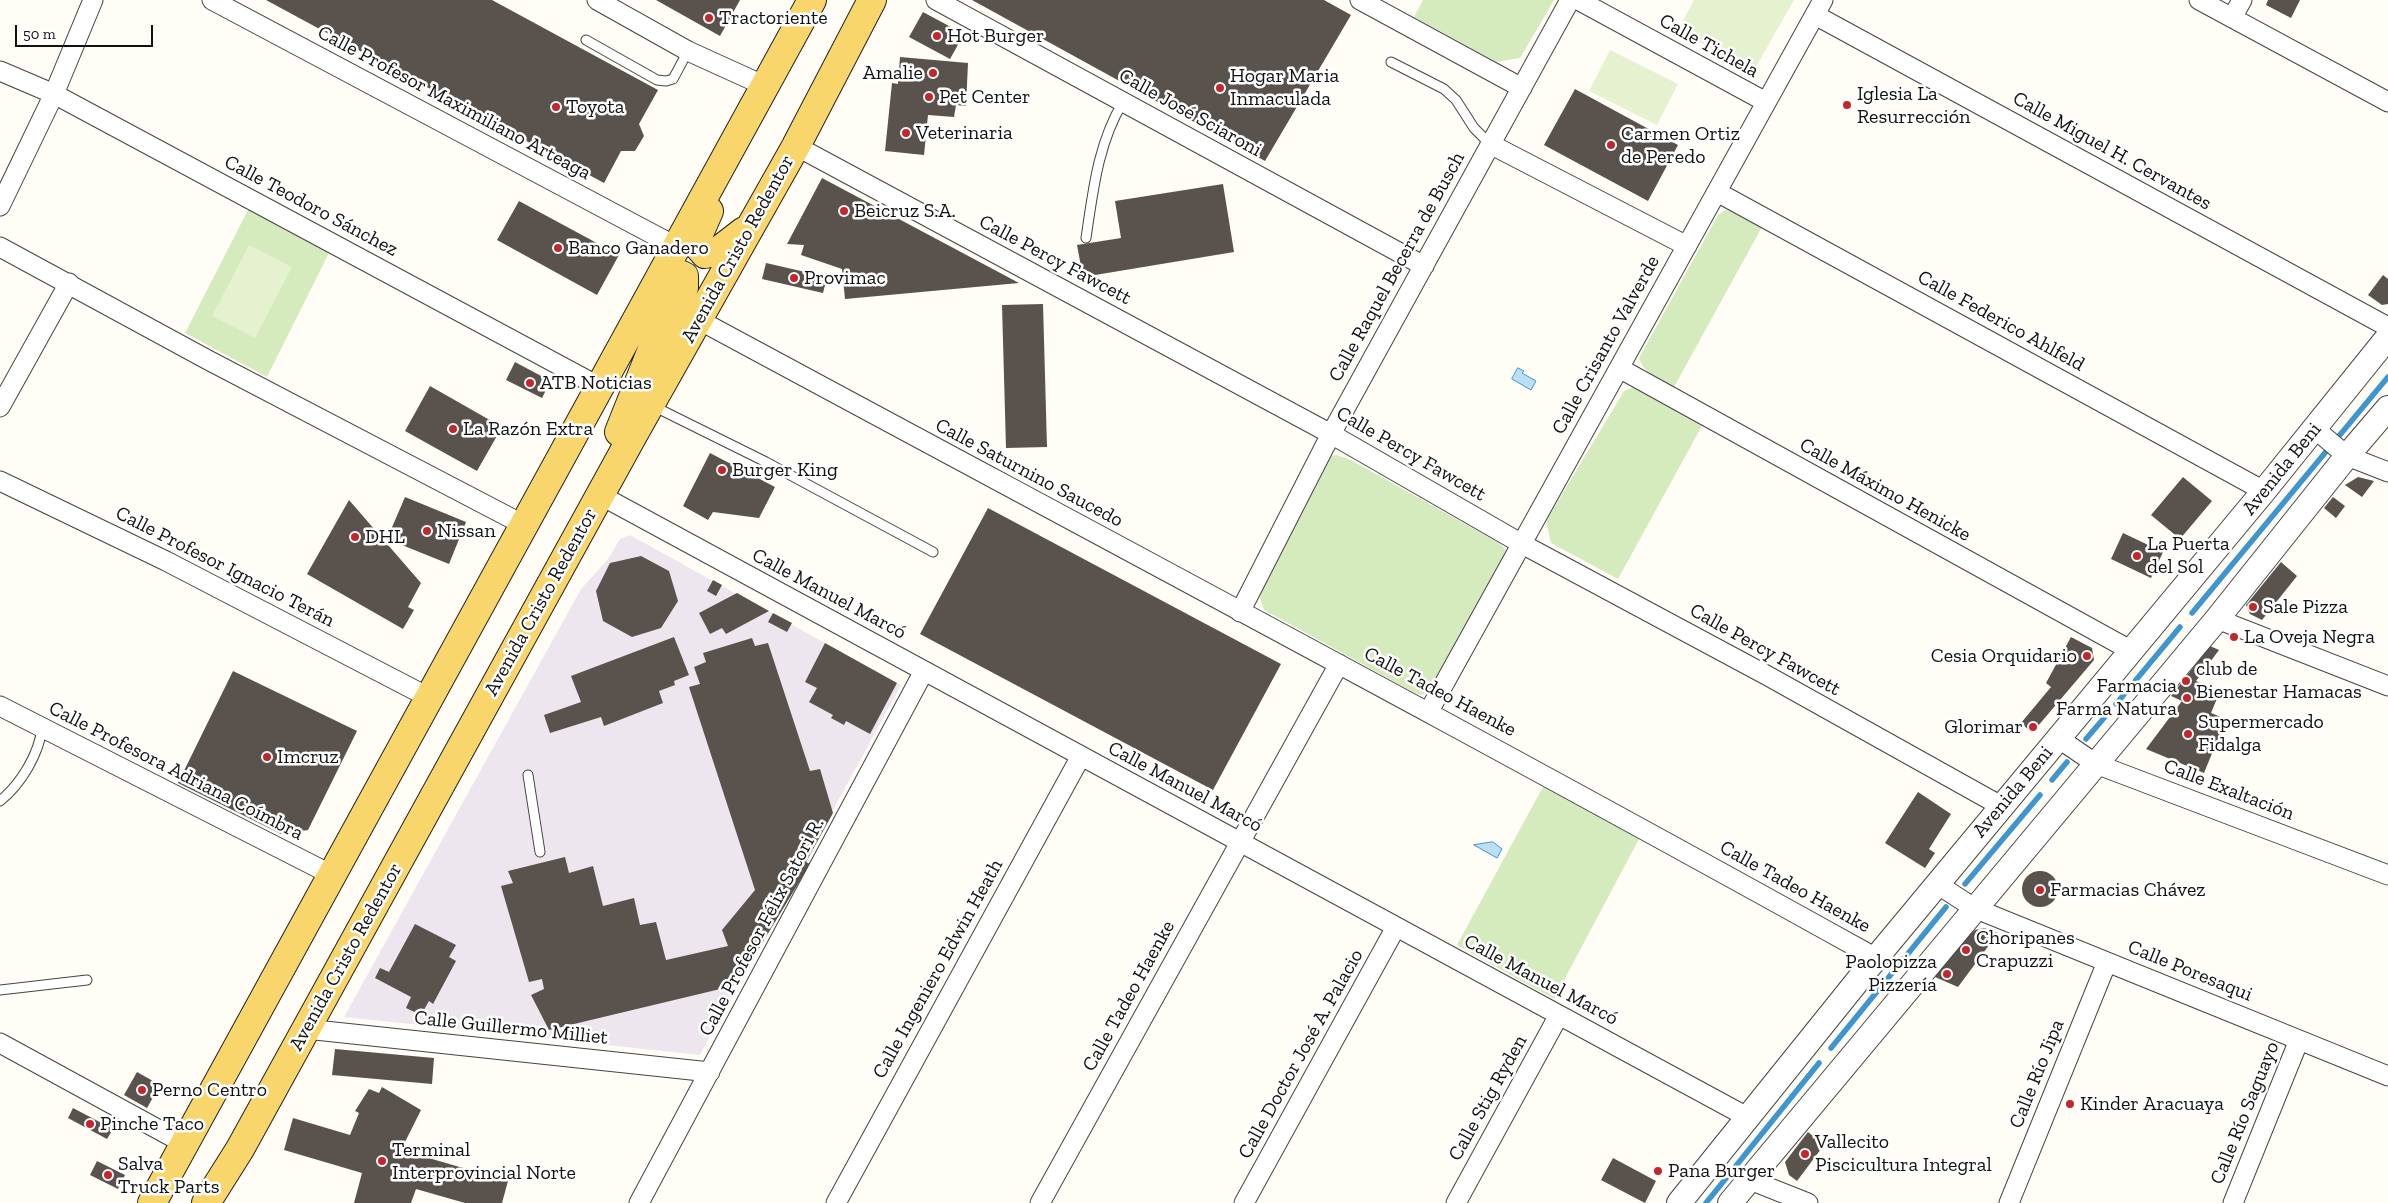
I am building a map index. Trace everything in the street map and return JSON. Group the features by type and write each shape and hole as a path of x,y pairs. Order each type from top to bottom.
{"main road":[{"path":"152,1203 524,525 598,386 812,0"},
{"name":"Avenida Cristo Redentor","path":"206,1203 240,1149 606,484 796,146 872,0"},
{"path":"753,222 733,241 718,251 705,254 698,246 704,220 742,152 771,85 778,60"},
{"path":"606,484 621,427 657,337 684,288 684,276 672,271 663,276 644,303"}],"street":[{"path":"0,206 54,94 93,0"},
{"name":"Calle Profesor Maximiliano Arteaga","path":"212,0 675,246"},
{"path":"597,0 688,51 765,86"},
{"name":"Calle José Sciaroni","path":"936,0 1424,266"},
{"path":"1360,0 1522,88"},
{"name":"Calle Raquel Becerra de Busch","path":"1240,612 1331,434 1570,0"},
{"name":"Calle Tichela","path":"1578,0 1766,102"},
{"path":"2199,0 2388,102"},
{"path":"2232,18 2242,0"},
{"name":"Calle Crisanto Valverde","path":"1429,711 1819,8"},
{"name":"Calle Miguel H. Cervantes","path":"1819,8 2388,327"},
{"name":"Calle Teodoro Sánchez","path":"0,71 54,94 598,386"},
{"path":"1490,144 1687,246"},
{"name":"Calle Percy Fawcett","path":"796,146 1331,434 1522,544 1768,676 2001,806"},
{"name":"Calle Federico Ahlfeld","path":"1717,192 2264,491"},
{"path":"0,247 208,360 524,525"},
{"path":"0,407 69,284"},
{"name":"Calle Saturnino Saucedo","path":"699,320 1339,664"},
{"name":"Avenida Beni","path":"1730,1203 1974,908 2217,619 2332,443 2388,337"},
{"name":"Calle Máximo Henicke","path":"1619,368 2130,650"},
{"name":"Avenida Beni","path":"1679,1203 1876,958 2264,491 2332,443 2388,408"},
{"path":"2332,443 2388,472"},
{"name":"Calle Profesor Ignacio Terán","path":"0,481 166,560 428,697"},
{"name":"Calle Manuel Marcó","path":"606,484 924,671 1749,1118"},
{"path":"2217,619 2388,686"},
{"name":"Calle Tadeo Haenke","path":"1040,1203 1339,664 1429,711 1876,958"},
{"name":"Calle Profesor Félix Satori R.","path":"639,1203 924,671"},
{"name":"Calle Profesora Adriana Coímbra","path":"0,706 332,875"},
{"name":"Calle Exaltación","path":"2058,738 2096,764 2388,875"},
{"name":"Calle Ingeniero Edwin Heath","path":"836,1203 1080,756"},
{"name":"Calle Poresaqui","path":"1938,884 1974,908 2388,1076"},
{"name":"Calle Doctor José A. Palacio","path":"1244,1203 1396,927"},
{"name":"Calle Río Jipa","path":"2009,1203 2107,962"},
{"name":"Calle Stig Ryden","path":"1456,1203 1559,1015"},
{"name":"Calle Guillermo Milliet","path":"306,1029 710,1072"},
{"name":"Calle Río Saguayo","path":"2233,1203 2299,1040"},
{"path":"0,1043 185,1144"},
{"path":"1750,1180 1808,1203"}],"lane":[{"path":"586,40 657,80 666,81 673,79 688,51"},
{"path":"1390,62 1444,88 1456,100 1470,122 1490,144"},
{"path":"1086,238 1095,178 1103,145 1112,122 1123,102"},
{"path":"651,405 766,462 933,552"},
{"path":"0,801 11,792 38,748 42,728"},
{"path":"528,775 540,852"},
{"path":"0,990 87,980"}],"shaded area":[{"path":"630,535 901,685 700,1055 344,1017 581,589 608,559 620,539"}],"green space":[{"path":"1423,0 1554,0 1520,58 1497,62 1414,17"},
{"path":"1694,0 1794,0 1753,72 1678,30"},
{"path":"1610,50 1678,84 1657,125 1589,91"},
{"path":"249,208 330,251 267,377 185,333"},
{"path":"1725,210 1734,211 1762,227 1674,387 1649,372 1641,364 1639,358 1718,215"},
{"path":"249,245 292,267 255,338 212,316"},
{"path":"1634,387 1642,388 1703,424 1618,579 1551,543 1546,521 1624,391"},
{"path":"1336,455 1351,460 1499,543 1506,550 1507,558 1428,693 1421,695 1415,693 1264,610 1260,598 1261,586 1327,457"},
{"path":"1544,785 1639,839 1554,999 1457,945"}],"water":[{"path":"1518,368 1524,371 1522,373 1536,381 1531,390 1512,379"},
{"path":"1493,842 1502,849 1497,858 1474,845"}],"building":[{"name":"Toyota","path":"266,0 492,0 658,90 639,124 644,136 635,151 621,151 604,183"},
{"name":"Tractoriente","path":"656,0 740,0 720,36"},
{"name":"Hogar Maria Inmaculada","path":"972,0 1324,0 1351,15 1265,161"},
{"path":"2268,0 2300,0 2291,18 2266,5"},
{"name":"Hot Burger","path":"923,12 964,34 950,59 909,37"},
{"path":"900,57 968,63 966,106 956,105 954,117 928,115 924,155 885,151 892,83 898,84"},
{"name":"Carmen Ortiz de Peredo","path":"1575,89 1678,145 1648,201 1544,145"},
{"name":"Beicruz S.A.","path":"822,178 1019,283 845,299 842,269 801,255 804,245 787,244"},
{"path":"1223,184 1234,252 1083,277 1077,245 1121,238 1115,201"},
{"name":"Banco Ganadero","path":"519,201 619,255 597,295 497,240"},
{"name":"Provimac","path":"766,263 827,277 823,293 762,279"},
{"path":"2383,275 2388,279 2388,304 2382,305 2368,295"},
{"path":"1043,304 1047,447 1006,448 1002,305"},
{"name":"ATB Noticias","path":"515,362 543,377 548,386 542,398 506,380"},
{"name":"La Razón Extra","path":"430,386 502,427 477,471 405,431"},
{"name":"Burger King","path":"710,453 775,487 759,518 713,512 708,520 683,506"},
{"path":"2183,477 2212,501 2180,539 2151,515"},
{"path":"2358,477 2374,481 2362,497 2345,485"},
{"name":"Nissan","path":"405,497 466,522 449,564 387,539"},
{"path":"2333,497 2345,506 2336,518 2324,508"},
{"name":"DHL","path":"349,500 421,583 408,607 414,610 403,629 307,574"},
{"path":"988,508 1281,664 1213,790 920,634"},
{"name":"La Puerta del Sol","path":"2123,533 2163,552 2151,578 2111,559"},
{"path":"641,556 669,571 678,601 661,628 632,637 603,621 596,591 610,563"},
{"path":"2281,562 2297,576 2262,620 2250,614 2246,605"},
{"path":"713,580 722,585 716,596 707,591"},
{"path":"737,593 769,611 726,634 722,628 710,634 699,613"},
{"path":"773,613 792,623 787,632 768,622"},
{"path":"674,637 689,675 674,681 675,685 659,691 663,703 604,726 601,717 550,733 544,715 581,702 571,676"},
{"path":"2071,637 2092,648 2094,660 2032,733 2021,723 2051,687 2046,683"},
{"path":"752,638 755,646 768,643 810,771 820,769 833,813 806,862 810,864 737,985 549,1030 531,995 544,989 542,979 529,982 501,886 513,883 508,871 565,857 569,873 593,866 603,906 634,898 640,925 656,922 666,960 728,946 722,930 755,890 689,687 700,684 694,667 706,662 703,653"},
{"path":"825,643 897,683 870,734 846,721 844,725 831,718 833,715 809,702 817,688 805,682"},
{"name":"Supermercado Fidalga","path":"2210,646 2219,650 2196,681 2220,691 2211,713 2226,719 2204,773 2146,749 2182,701 2171,696"},
{"name":"Imcruz","path":"233,671 357,731 308,830 281,834 178,783"},
{"path":"1918,792 1951,814 1929,849 1935,853 1925,868 1885,843"},
{"name":"Farmacias Chávez","path":"2040,871 2052,877 2058,889 2052,901 2040,907 2028,901 2022,889 2028,877"},
{"path":"415,924 456,945 449,957 456,961 433,1004 429,1001 421,1015 406,1008 411,997 375,978 380,968 389,972"},
{"path":"1984,928 1998,933 1958,987 1935,977 1968,936 1975,930"},
{"path":"335,1049 434,1058 432,1084 332,1075"},
{"name":"Perno Centro","path":"137,1072 160,1085 147,1108 124,1095"},
{"name":"Terminal Interprovincial Norte","path":"382,1087 421,1110 401,1150 508,1181 502,1203 465,1203 416,1189 411,1203 354,1203 362,1173 284,1150 293,1118 350,1135 359,1113 355,1111 369,1089 379,1093"},
{"name":"Pinche Taco","path":"73,1108 113,1129 107,1139 68,1118"},
{"name":"Vallecito Piscicultura Integral","path":"1808,1132 1824,1145 1797,1181 1789,1175 1785,1162"},
{"path":"1613,1158 1656,1181 1645,1203 1601,1180"},
{"name":"Salva Truck Parts","path":"97,1161 125,1175 118,1189 90,1175"}],"waterway":[{"path":"2192,613 2388,377"},
{"path":"2116,704 2180,627"},
{"path":"2086,739 2104,718"},
{"path":"2052,780 2067,762"},
{"path":"1965,884 2040,795"},
{"path":"1831,1048 1946,907"},
{"path":"1706,1203 1819,1063"}],"place":[{"name":"Tractoriente","path":"709,18"},
{"name":"Hot Burger","path":"937,36"},
{"name":"Amalie","path":"933,73"},
{"name":"Hogar Maria Inmaculada","path":"1220,88"},
{"name":"Pet Center","path":"929,97"},
{"name":"Iglesia La Resurrección","path":"1847,105"},
{"name":"Toyota","path":"556,107"},
{"name":"Veterinaria","path":"906,133"},
{"name":"Carmen Ortiz de Peredo","path":"1611,145"},
{"name":"Beicruz S.A.","path":"844,211"},
{"name":"Banco Ganadero","path":"558,248"},
{"name":"Provimac","path":"794,278"},
{"name":"ATB Noticias","path":"530,383"},
{"name":"La Razón Extra","path":"453,429"},
{"name":"Burger King","path":"722,470"},
{"name":"Nissan","path":"427,531"},
{"name":"DHL","path":"355,537"},
{"name":"La Puerta del Sol","path":"2137,556"},
{"name":"Sale Pizza","path":"2253,607"},
{"name":"La Oveja Negra","path":"2234,637"},
{"name":"Cesia Orquidario","path":"2087,656"},
{"name":"club de Bienestar Hamacas","path":"2186,681"},
{"name":"Farmacia Farma Natura","path":"2187,698"},
{"name":"Glorimar","path":"2033,727"},
{"name":"Supermercado Fidalga","path":"2188,734"},
{"name":"Imcruz","path":"267,757"},
{"name":"Farmacias Chávez","path":"2040,890"},
{"name":"Choripanes Crapuzzi","path":"1966,950"},
{"name":"Paolopizza Pizzería","path":"1947,974"},
{"name":"Perno Centro","path":"142,1090"},
{"name":"Kinder Aracuaya","path":"2070,1104"},
{"name":"Pinche Taco","path":"90,1124"},
{"name":"Vallecito Piscicultura Integral","path":"1805,1154"},
{"name":"Terminal Interprovincial Norte","path":"382,1161"},
{"name":"Pana Burger","path":"1658,1171"},
{"name":"Salva Truck Parts","path":"108,1175"}]}
